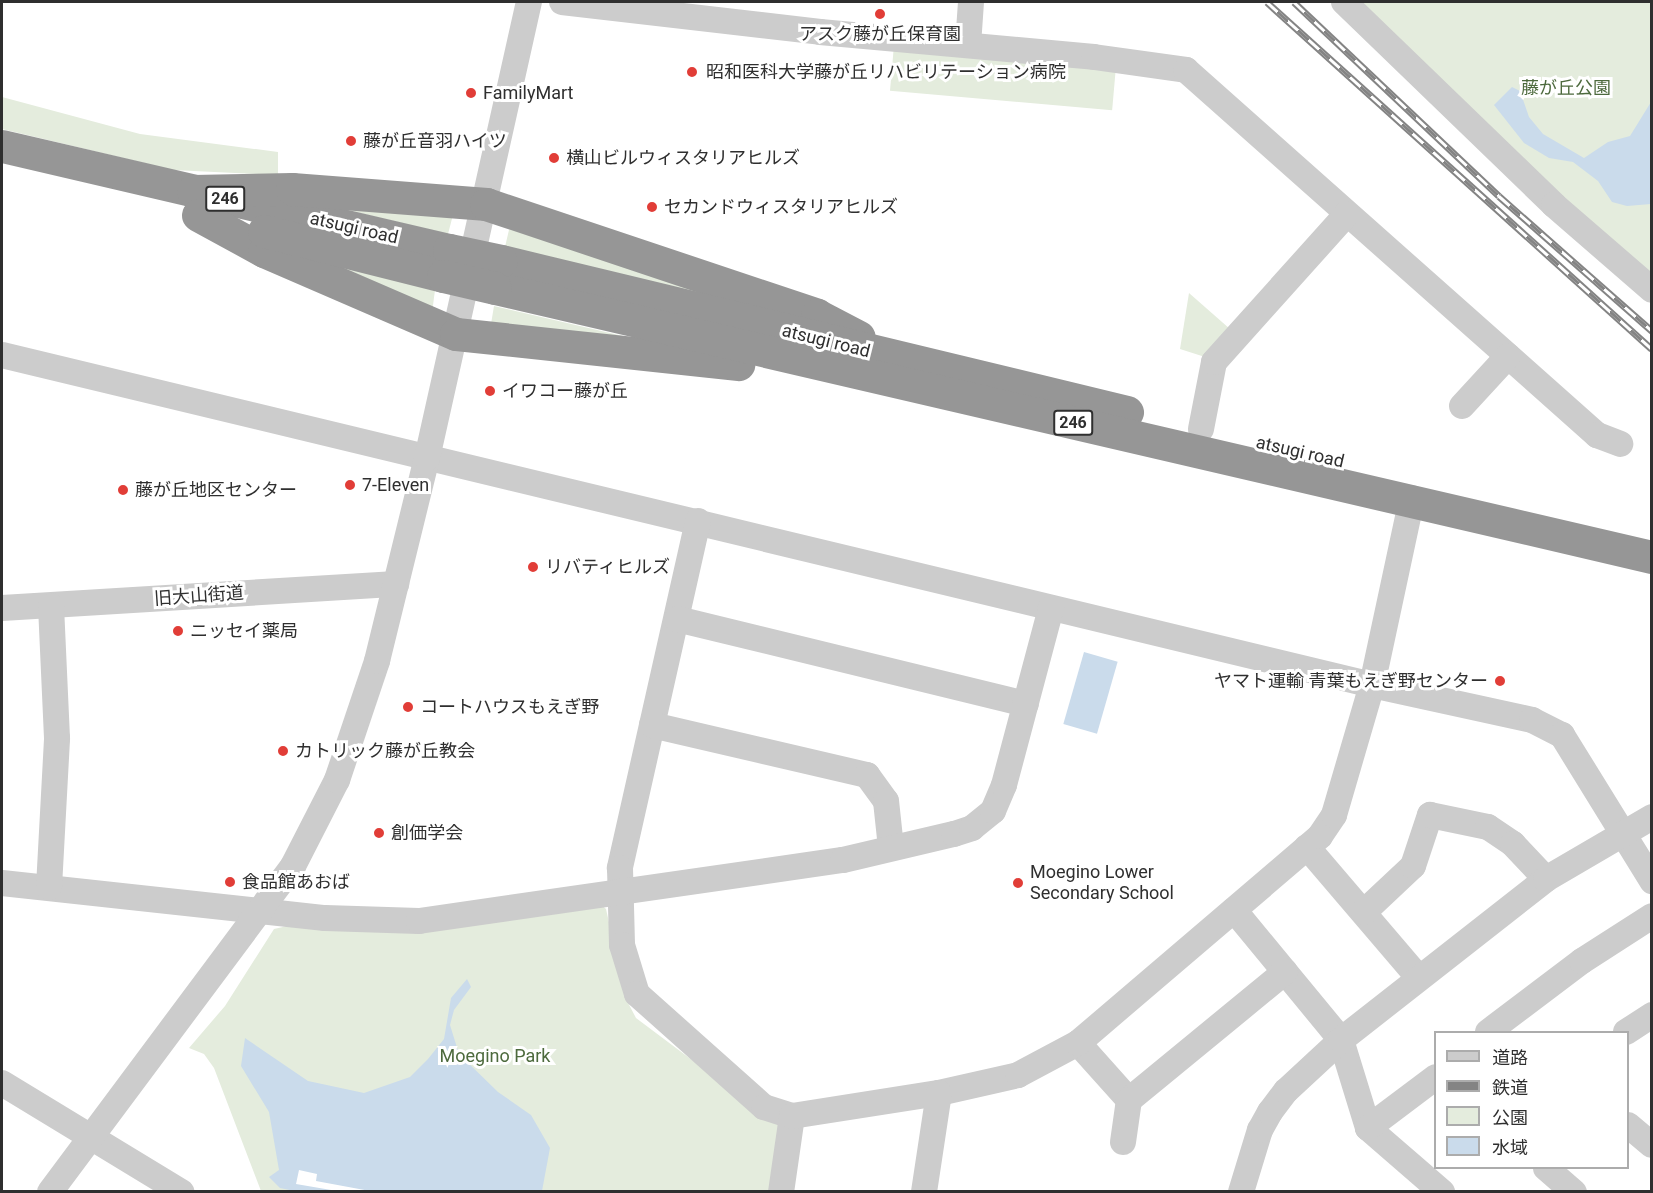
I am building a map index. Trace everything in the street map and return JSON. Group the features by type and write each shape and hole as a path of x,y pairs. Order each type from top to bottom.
{"highway":[{"name":"atsugi road","path":"2,146 195,203 446,263 901,360 1652,536"},
{"name":"atsugi road","path":"2,168 195,203"},
{"path":"195,203 291,189 486,204 817,315 901,360"},
{"path":"195,203 264,251 456,334 856,375"},
{"name":"atsugi road","path":"498,275 856,375 1412,498 1652,557"}],"street":[{"path":"51,1191 293,866 337,780 377,661 486,204 529,2"},
{"path":"562,2 1186,70 1597,435 1620,444"},
{"path":"968,45 971,2"},
{"path":"1344,2 1554,205 1652,290"},
{"path":"1201,429 1214,362 1347,213"},
{"path":"2,355 1372,685 1532,720 1562,735 1652,881"},
{"path":"1462,406 1508,356"},
{"path":"698,521 620,868 622,945 637,994 764,1107 792,1116 939,1093 1018,1075 1078,1043 1307,847 1334,815 1372,685 1412,498"},
{"name":"旧大山街道","path":"2,608 396,584"},
{"path":"49,886 57,738 51,606"},
{"path":"2,883 263,909 325,918 419,921 843,860 972,828 993,811 1004,785 1051,608"},
{"path":"677,619 1026,704"},
{"path":"652,725 867,775 885,801 891,848"},
{"path":"1364,912 1413,866 1430,815 1488,827 1514,844 1546,879"},
{"path":"1241,1191 1260,1130 1270,1112 1286,1091 1341,1040 1546,879 1652,817"},
{"path":"1307,847 1419,978"},
{"path":"1234,910 1341,1040 1368,1128 1442,1191"},
{"path":"1500,1029 1582,961 1652,916"},
{"path":"1123,1142 1129,1100 1285,972"},
{"path":"1628,1031 1652,1015"},
{"path":"1078,1043 1129,1100"},
{"path":"1368,1128 1434,1078"},
{"path":"2,1083 181,1191"},
{"path":"924,1191 939,1093"},
{"path":"781,1191 792,1116"},
{"path":"1629,1126 1652,1145"},
{"path":"1548,1169 1574,1191"}],"green space":[{"name":"藤が丘公園","path":"1356,2 1651,2 1651,284"},
{"path":"894,45 1116,64 1112,110 890,91"},
{"path":"2,97 140,134 278,152 278,175 173,170 2,129"},
{"path":"305,200 454,211 448,234"},
{"path":"512,217 776,312 505,247"},
{"path":"297,256 435,290 432,313"},
{"path":"1189,293 1230,329 1205,357 1180,349"},
{"path":"494,306 683,350 490,330"},
{"name":"Moegino Park","path":"597,901 606,909 626,999 636,1018 784,1129 774,1191 261,1191 214,1068 204,1054 189,1048 225,1006 274,929 296,924"}],"water":[{"path":"1512,87 1520,91 1529,117 1543,134 1584,158 1608,142 1630,136 1651,102 1651,204 1627,206 1612,202 1598,181 1573,162 1549,158 1524,143 1494,105"},
{"path":"1084,652 1118,662 1097,734 1063,724"},
{"path":"467,979 471,987 454,1010 450,1025 459,1054 498,1092 531,1115 550,1148 542,1191 299,1192 280,1188 269,1177 279,1170 269,1112 241,1066 245,1038 308,1081 364,1093 410,1077 428,1059 444,1039 451,998"}],"pier":[{"path":"299,1170 317,1174 316,1181 370,1191 337,1191 296,1184"}],"railway":[{"path":"1267,2 1652,349"},
{"path":"1294,2 1499,196 1652,331"}],"place":[{"name":"アスク藤が丘保育園","path":"880,14"},
{"name":"昭和医科大学藤が丘リハビリテーション病院","path":"692,72"},
{"name":"FamilyMart","path":"471,93"},
{"name":"藤が丘音羽ハイツ","path":"351,141"},
{"name":"横山ビルウィスタリアヒルズ","path":"554,158"},
{"name":"セカンドウィスタリアヒルズ","path":"652,207"},
{"name":"イワコー藤が丘","path":"490,391"},
{"name":"7-Eleven","path":"350,485"},
{"name":"藤が丘地区センター","path":"123,490"},
{"name":"リバティヒルズ","path":"533,567"},
{"name":"ニッセイ薬局","path":"178,631"},
{"name":"ヤマト運輸 青葉もえぎ野センター","path":"1500,681"},
{"name":"コートハウスもえぎ野","path":"408,707"},
{"name":"カトリック藤が丘教会","path":"283,751"},
{"name":"創価学会","path":"379,833"},
{"name":"食品館あおば","path":"230,882"},
{"name":"Moegino Lower Secondary School","path":"1018,883"}]}
